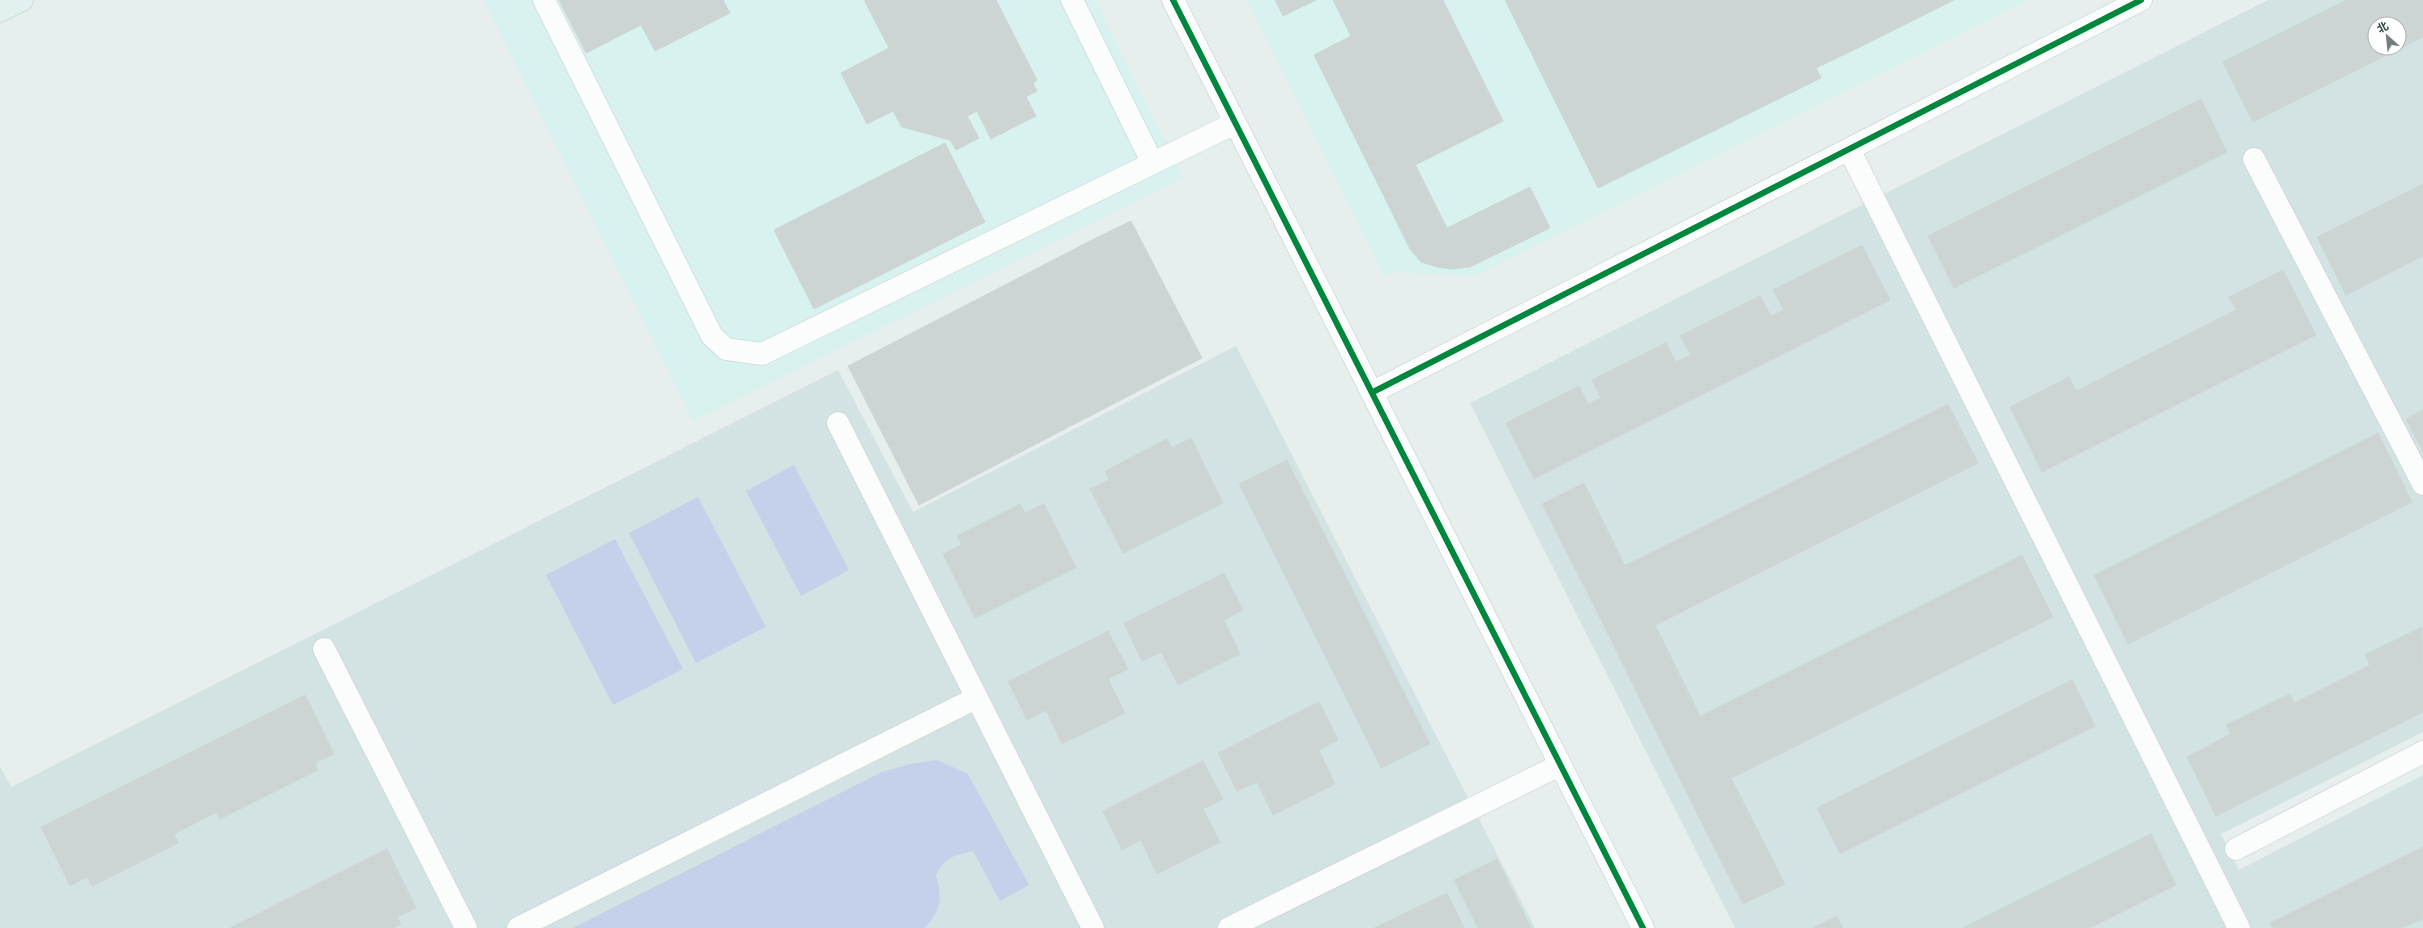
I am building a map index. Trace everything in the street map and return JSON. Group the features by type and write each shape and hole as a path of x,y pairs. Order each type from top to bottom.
{"main road":[{"path":"0,11 22,0"}],"street":[{"path":"544,0 712,336 726,349 762,354 1235,122"},
{"path":"1072,0 1152,162"},
{"path":"1173,0 1643,928"},
{"path":"1372,392 2141,0"},
{"path":"1849,149 2239,928"},
{"path":"2254,159 2423,484"},
{"path":"838,423 1093,928"},
{"path":"324,649 466,928"},
{"path":"518,928 976,698"},
{"path":"2236,849 2422,756"},
{"path":"1229,928 1560,765"}],"shaded area":[{"path":"484,0 1095,0 1183,178 693,421"},
{"path":"1247,0 2029,0 1474,276 1393,272 1384,277"},
{"path":"2268,0 2423,0 2423,732 2221,834 2239,870 2423,775 2423,928 1735,928 1470,403"},
{"path":"1236,346 1535,928 0,928 0,766 11,787 838,370 913,512"},
{"path":"794,465 849,570 801,596 746,491"},
{"path":"698,497 766,627 696,663 629,533"},
{"path":"615,539 683,669 613,705 546,575"},
{"path":"937,760 968,774 1029,885 1000,901 973,851 951,858 939,869 936,875 940,898 939,904 934,915 925,928 573,928 882,772 910,764"}],"building":[{"path":"559,0 723,0 730,13 655,51 641,25 586,53"},
{"path":"864,0 996,0 1037,80 1033,83 1037,91 1026,97 1036,116 991,139 977,111 967,116 979,138 956,150 950,140 902,127 893,111 867,124 841,73 889,48"},
{"path":"1275,0 1316,0 1283,16"},
{"path":"1333,0 1443,0 1503,121 1415,165"},
{"path":"1505,0 1782,0 1821,78 1598,188"},
{"path":"1782,0 1841,0 1864,45 1816,68"},
{"path":"1841,0 1954,0 1864,45"},
{"path":"2346,0 2423,0 2423,37 2407,45 2407,16 2367,16 2367,56 2385,56 2253,122 2223,62"},
{"path":"1351,36 1447,228 1530,187 1550,228 1470,267 1453,269 1437,267 1421,262 1410,249 1314,55"},
{"path":"2201,99 2227,152 1954,288 1928,236"},
{"path":"945,143 985,222 814,309 774,230"},
{"path":"2423,184 2423,256 2346,295 2317,237"},
{"path":"1131,221 1202,358 1165,377 1094,239"},
{"path":"1094,239 1165,377 919,505 848,366"},
{"path":"1862,245 1890,300 1534,479 1506,423 1579,386 1588,404 1601,398 1592,380 1666,343 1676,362 1691,355 1680,336 1760,296 1771,316 1784,310 1773,290"},
{"path":"2283,270 2316,335 2042,472 2010,407 2069,377 2076,391 2236,310 2229,297"},
{"path":"1948,404 1978,463 1614,646 1584,586"},
{"path":"2423,410 2423,452 2406,419"},
{"path":"2378,433 2412,502 2128,644 2094,575"},
{"path":"1191,438 1223,503 1123,553 1090,489 1109,480 1105,471 1167,439 1172,448"},
{"path":"1287,460 1430,744 1381,768 1239,484"},
{"path":"1584,483 1625,566 1584,586 1542,504"},
{"path":"1020,504 1025,513 1044,504 1076,568 975,618 943,554 962,545 957,536"},
{"path":"2022,555 2053,617 1690,799 1659,737"},
{"path":"1224,573 1243,610 1224,620 1240,654 1178,685 1161,652 1142,661 1124,623"},
{"path":"1655,625 1700,716 1659,737 1614,646"},
{"path":"2422,627 2423,712 2216,816 2187,757 2231,734 2226,725 2290,694 2294,703 2370,665 2365,655"},
{"path":"1108,631 1128,669 1108,679 1125,713 1062,744 1046,710 1027,720 1008,682"},
{"path":"2072,680 2095,726 1840,854 1817,808"},
{"path":"305,695 334,754 315,763 318,770 220,819 217,812 174,834 178,843 92,886 87,877 70,886 41,827"},
{"path":"1319,702 1338,740 1319,750 1335,784 1273,815 1257,782 1237,791 1218,753"},
{"path":"1203,761 1223,799 1203,809 1220,842 1157,874 1141,840 1122,850 1103,811"},
{"path":"1731,778 1785,884 1743,904 1690,799"},
{"path":"2151,834 2176,885 2090,928 1963,928"},
{"path":"2423,847 2423,919 2401,928 2272,928 2270,923"},
{"path":"387,849 416,908 397,917 401,924 393,928 230,928"},
{"path":"1497,859 1531,928 1478,928 1454,880"},
{"path":"1447,893 1464,928 1374,928"},
{"path":"1837,916 1843,928 1813,928"}],"cycle path":[{"path":"1173,0 1643,928"},
{"path":"1373,392 2141,0"}]}
